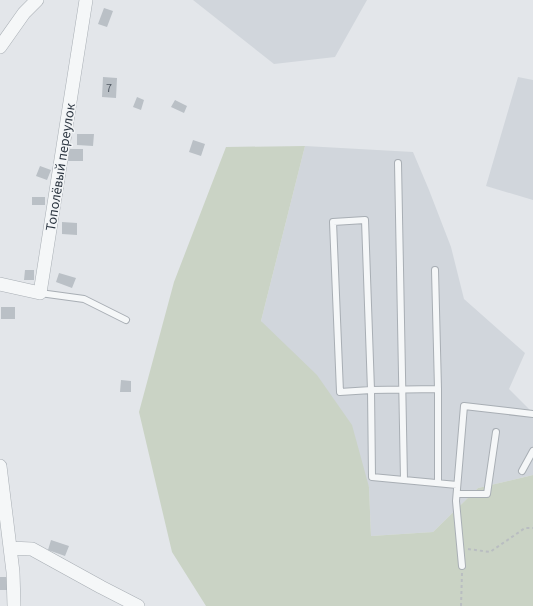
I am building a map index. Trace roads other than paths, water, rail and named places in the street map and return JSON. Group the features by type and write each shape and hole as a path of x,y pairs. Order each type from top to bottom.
{"street":[{"path":"0,47 24,13 37,0"},
{"name":"Тополёвый переулок","path":"40,293 86,0"},
{"path":"0,284 40,293"},
{"path":"0,466 13,572 14,606"},
{"path":"10,548 32,549 138,606"}],"lane":[{"path":"398,163 404,480"},
{"path":"438,389 371,390 340,392 333,222 365,220 371,390 372,477 457,485"},
{"path":"435,270 438,389 438,483"},
{"path":"40,293 84,299 126,320"},
{"path":"462,566 456,494 464,406 533,414"},
{"path":"456,494 487,494 496,432"},
{"path":"522,471 533,451"}]}
